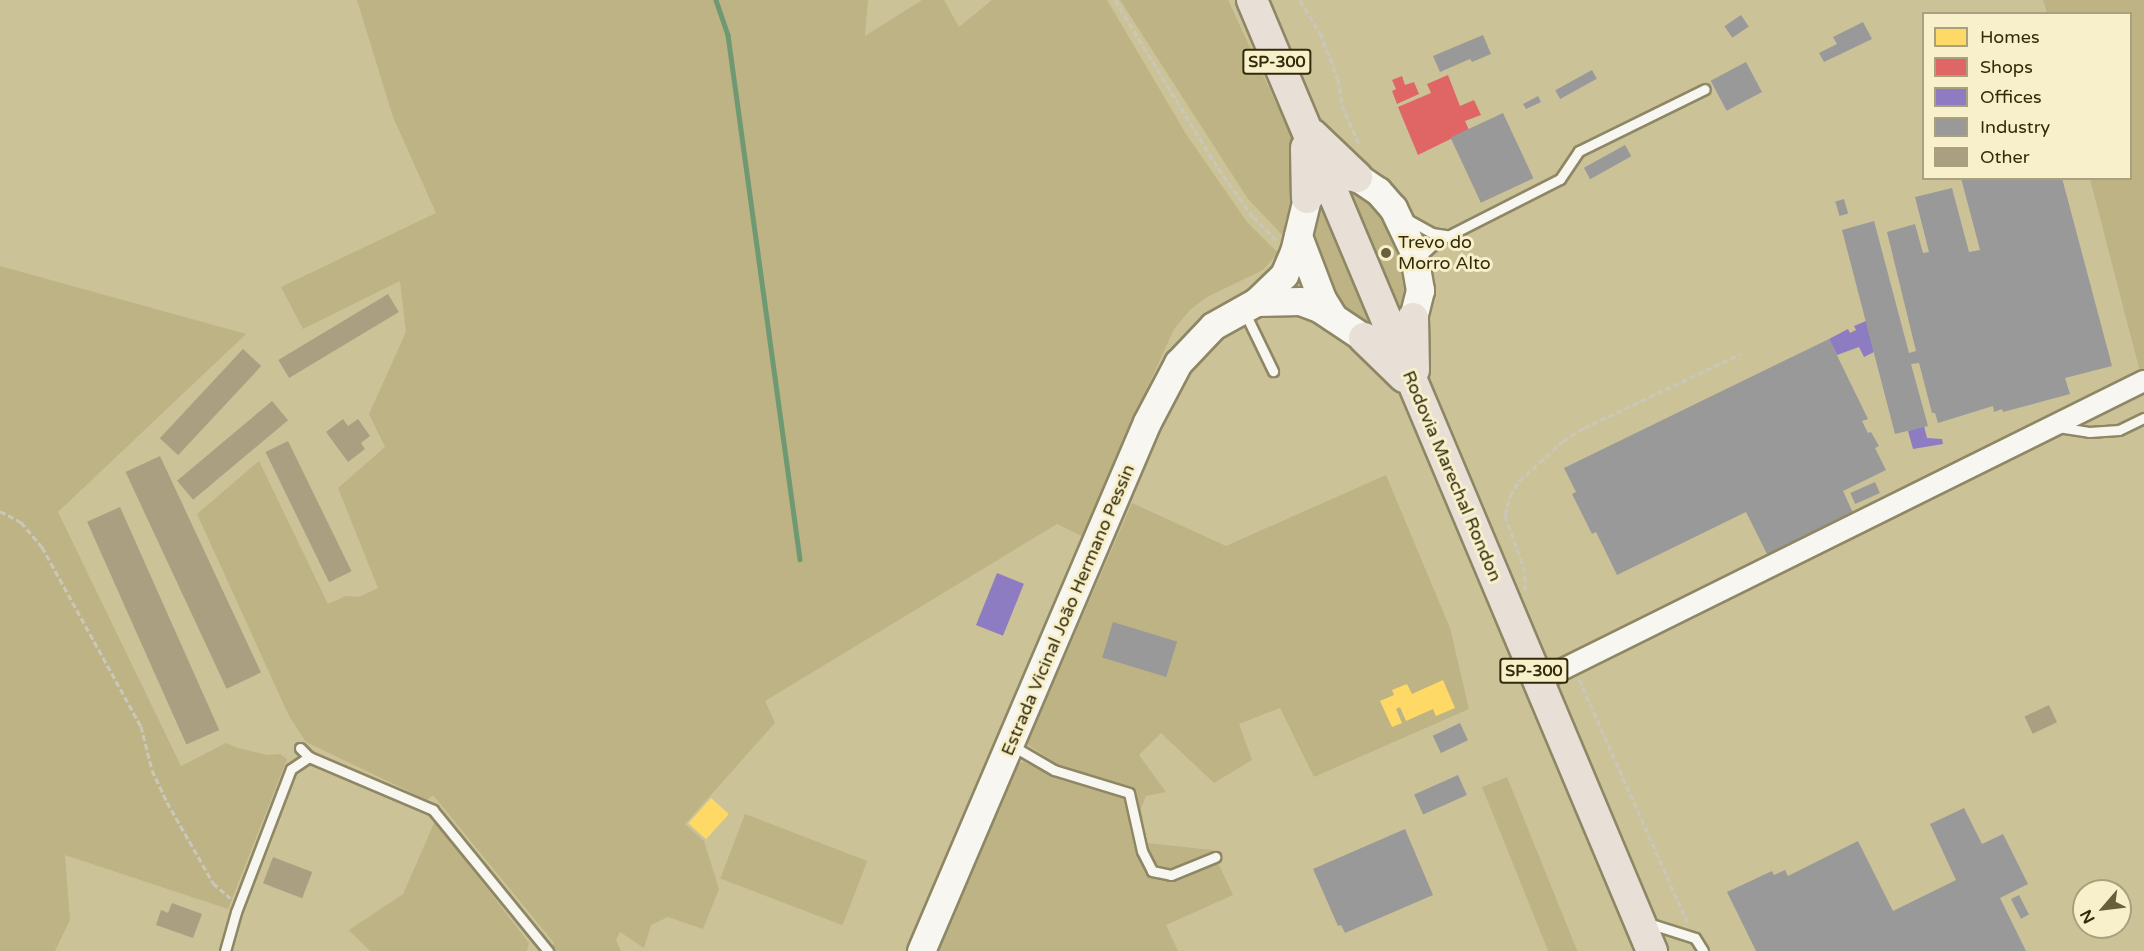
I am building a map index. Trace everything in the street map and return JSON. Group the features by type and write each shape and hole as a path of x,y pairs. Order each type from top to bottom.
{"main road":[{"name":"Rodovia Marechal Rondon","path":"1252,0 1303,124 1317,190 1390,330 1652,951"},
{"path":"1249,305 1300,301 1319,308 1334,318 1390,330 1420,290 1416,261 1397,214 1359,163 1303,124"},
{"path":"1317,190 1359,163"},
{"name":"Estrada Vicinal João Hermano Pessin","path":"921,951 1011,746 1161,392 1178,363 1198,339 1213,326 1249,305 1284,275 1317,190"},
{"path":"1296,244 1334,318"}],"street":[{"path":"1539,681 2144,381"}],"lane":[{"path":"1416,261 1427,249 1450,235 1560,179 1579,151 1705,89"},
{"path":"1397,214 1432,233 1450,235"},
{"path":"1249,305 1273,371"},
{"path":"2053,427 2089,432 2119,430 2144,418"},
{"path":"1011,746 1054,770 1129,793 1142,851 1152,871 1170,875 1215,857"},
{"path":"300,748 309,757 433,810 544,950"},
{"path":"225,951 240,903 291,769 309,757"},
{"path":"1640,921 1695,938 1703,951"}],"path":[{"path":"1115,0 1218,168 1253,217 1296,244"},
{"path":"1300,0 1320,33 1338,79 1342,105 1359,163"},
{"path":"1510,614 1525,592 1527,582 1505,515 1510,496 1519,482 1563,441 1584,428 1740,354"},
{"path":"0,511 21,522 42,547 141,726 152,770 167,802 213,883 222,893 240,903"},
{"path":"1573,666 1695,938"}],"shaded area":[{"path":"357,0 868,0 865,36 922,0 944,0 959,27 992,0 1107,0 1186,134 1247,222 1278,253 1263,270 1207,297 1190,310 1174,329 1133,419 1084,537 1057,524 765,701 775,723 685,824 704,841 719,889 703,929 668,917 651,925 644,948 620,932 616,940 621,951 549,951 554,943 433,795 427,800 306,742 289,716 197,514 259,461 328,604 346,596 359,597 378,588 338,488 385,447 369,414 406,332 400,281 303,329 281,287 436,213 393,117"},
{"path":"1120,0 1228,0 1298,150 1292,245 1248,199"},
{"path":"2043,0 2144,0 2144,371 2140,372 2090,180 2132,180 2132,12 2047,12"},
{"name":"Trevo do Morro Alto","path":"1344,182 1389,210 1415,299 1383,331 1305,298 1284,284 1308,211"},
{"path":"0,266 246,334 58,512 181,766 226,743 268,755 280,754 287,759 228,909 65,855 70,920 55,951 0,951"},
{"path":"1386,475 1450,628 1469,709 1314,777 1280,708 1239,724 1252,760 1214,783 1161,733 1139,755 1166,792 1146,796 1141,808 1147,843 1212,850 1233,895 1166,925 1178,951 938,951 1019,763 1024,762 1052,774 1057,764 1027,744 1132,503 1226,546"},
{"path":"1507,777 1577,951 1548,951 1482,787"},
{"path":"745,814 867,861 843,925 720,878"},
{"path":"435,821 529,943 527,951 370,951 349,930 403,894"}],"building: Homes":[{"path":"1443,680 1455,708 1436,716 1433,709 1406,721 1400,707 1396,709 1402,723 1392,727 1380,701 1394,695 1392,690 1407,684 1412,694"},
{"path":"711,798 729,814 706,839 688,823"}],"building: Shops":[{"path":"1448,75 1460,106 1474,100 1481,115 1465,121 1469,130 1418,155 1398,107 1431,93 1427,84"},
{"path":"1402,76 1405,85 1414,82 1419,94 1397,104 1392,91 1396,89 1392,80"}],"building: Offices":[{"path":"1866,321 1874,352 1864,357 1859,347 1837,355 1829,339 1848,329 1850,333 1856,330 1854,326"},
{"path":"1924,426 1927,438 1942,439 1943,444 1913,449 1908,431"},
{"path":"997,573 1024,584 1003,636 976,625"}],"building: Industry":[{"path":"1741,15 1749,27 1732,38 1724,26"},
{"path":"1863,22 1872,39 1824,62 1819,53 1837,44 1833,37"},
{"path":"1483,35 1491,54 1472,62 1470,59 1440,72 1433,56"},
{"path":"1746,62 1762,92 1727,111 1711,81"},
{"path":"1592,70 1597,79 1560,99 1555,90"},
{"path":"1538,96 1541,102 1526,109 1523,104"},
{"path":"1503,113 1533,178 1481,203 1450,138"},
{"path":"1625,145 1631,156 1590,179 1584,168"},
{"path":"1962,180 2063,180 2112,366 2065,378 2070,394 2003,412 2002,409 1994,412 1993,406 1938,423 1935,413 1932,413 1919,363 1911,364 1928,426 1895,434 1842,230 1874,221 1909,353 1916,351 1887,232 1915,224 1923,253 1929,252 1915,197 1952,188 1969,252 1980,250"},
{"path":"1844,199 1848,213 1839,216 1835,201"},
{"path":"1829,339 1868,419 1862,421 1879,446 1875,448 1886,470 1843,491 1853,513 1768,556 1746,512 1617,575 1596,532 1592,534 1572,494 1576,492 1564,468"},
{"path":"1875,482 1880,493 1855,504 1850,493"},
{"path":"1113,622 1177,642 1166,677 1102,657"},
{"path":"1460,723 1468,740 1441,753 1433,736"},
{"path":"1458,775 1467,795 1423,815 1414,795"},
{"path":"1964,808 1982,844 2003,834 2028,884 2000,898 2026,951 1756,951 1727,892 1772,871 1774,875 1785,870 1788,876 1858,841 1893,911 1956,880 1930,824"},
{"path":"1405,829 1433,895 1345,933 1341,925 1338,926 1313,869"},
{"path":"2019,895 2029,915 2021,919 2011,899"}],"building: Other":[{"path":"388,294 399,312 289,378 278,360"},
{"path":"243,349 261,366 178,455 160,438"},
{"path":"272,401 288,420 193,500 177,481"},
{"path":"343,419 348,426 358,419 370,436 361,443 365,449 348,462 326,432"},
{"path":"288,441 352,571 329,582 266,452"},
{"path":"160,456 261,673 227,689 126,472"},
{"path":"120,507 219,730 186,745 87,522"},
{"path":"2049,705 2057,722 2033,734 2025,716"},
{"path":"273,857 312,872 302,898 263,883"},
{"path":"172,903 202,914 193,938 156,925 161,910 168,913"}],"waterway":[{"path":"716,0 728,35 800,559"}],"place":[{"name":"Trevo do Morro Alto","path":"1386,253"}]}
